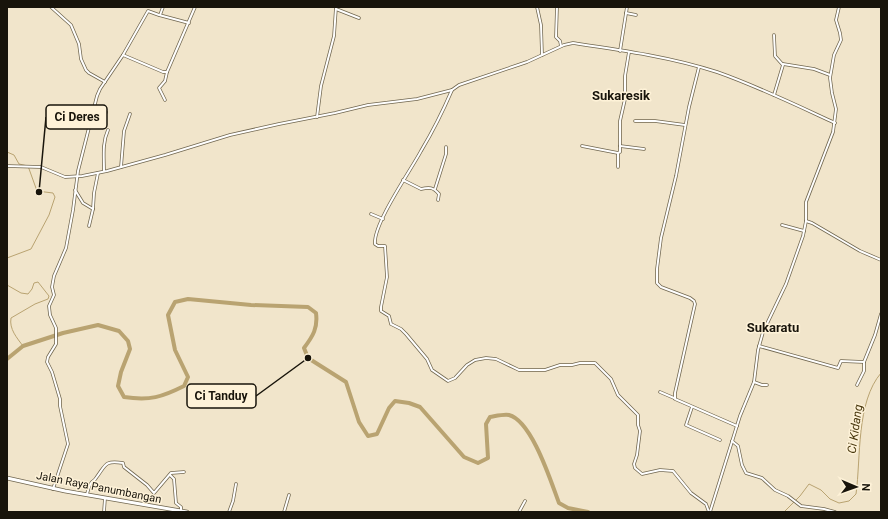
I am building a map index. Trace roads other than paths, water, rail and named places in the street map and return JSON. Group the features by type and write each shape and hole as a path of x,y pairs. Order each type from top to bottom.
{"main road":[{"name":"Jalan Raya Panumbangan","path":"7,478 86,495 187,512"}],"street":[{"path":"51,7 71,25 78,41 81,58 86,70 105,82"},
{"path":"53,488 68,444 60,399 52,372 47,362 48,357 56,344 56,328 50,315 50,303 54,295 52,287 54,276 66,248 73,210 76,177 97,96 123,55 149,7"},
{"path":"160,16 163,7"},
{"path":"165,100 159,88 165,80 195,7"},
{"path":"537,7 541,25 542,55"},
{"path":"557,7 556,37 561,46"},
{"path":"620,51 627,7"},
{"path":"710,512 737,426 754,382 759,346 769,319 786,284 804,231 806,222 806,202 833,132 835,123 835,104 830,75 834,55 841,40 836,20 839,7"},
{"path":"317,117 321,86 334,36 336,8 359,18"},
{"path":"148,11 189,24"},
{"path":"626,13 636,15"},
{"path":"774,35 775,56 783,64 799,68 814,69 830,75"},
{"path":"7,166 26,168 41,167 65,177 76,177 98,173 230,135 368,105 418,99 452,90 459,85 527,62 561,46 573,43 677,61 700,67 750,84 835,123"},
{"path":"618,167 618,153 620,152 620,121 625,100 625,76 629,52"},
{"path":"123,55 163,72 167,72"},
{"path":"774,95 783,70 783,64"},
{"path":"674,398 695,304 690,298 658,285 656,275 661,238 676,176 685,125 700,67"},
{"path":"452,90 438,120 403,180 376,234 376,246 385,246 387,263 387,277 381,310 389,316 391,324 401,329 406,334 427,359 432,370 446,380 451,380 467,365 475,360 489,357 519,370 545,370 560,365 594,363 611,379 618,395 637,413 640,431 637,455 634,464 635,468 642,474 660,470 673,471 693,495 706,504 710,512"},
{"path":"89,125 100,127 106,112"},
{"path":"122,167 124,131 130,114"},
{"path":"635,121 655,121 685,125"},
{"path":"104,171 105,160 103,154 108,130"},
{"path":"582,146 618,153"},
{"path":"620,146 644,150"},
{"path":"434,189 446,154 446,147"},
{"path":"89,226 98,173"},
{"path":"403,180 421,189 428,187 434,189 439,194 438,200"},
{"path":"75,189 83,203 93,209"},
{"path":"371,214 383,219"},
{"path":"806,222 812,223 866,254 881,260"},
{"path":"782,225 804,231"},
{"path":"857,385 864,371 864,362 875,335 881,314"},
{"path":"759,346 838,368 841,361 864,362"},
{"path":"754,382 762,385 768,385"},
{"path":"660,392 737,426"},
{"path":"692,407 686,425 720,440"},
{"path":"732,441 738,446 742,465 746,473 760,477 780,492 791,498 798,505 835,512"},
{"path":"86,495 92,482 101,469 110,462 123,464 124,467 147,485 154,493 170,474 174,472 184,472"},
{"path":"170,474 174,479 176,502 181,507 181,511"},
{"path":"229,512 233,501 236,484"},
{"path":"284,512 289,495"},
{"path":"104,498 104,512"},
{"path":"519,512 525,501"},
{"path":"158,512 159,507"}],"waterway":[{"path":"7,152 14,155 19,164 28,166 37,191 53,193 55,197 49,215 31,249 7,258"},
{"path":"7,285 21,293 28,294 34,283 38,282 49,296 48,299 35,304 11,318 12,330 23,346"},
{"path":"7,359 23,346 63,333 98,325 119,331 128,341 130,349 121,372 118,386 124,397 141,399 156,397 184,386 188,377 175,350 168,315 175,302 188,299 251,305 308,307 316,313 314,332 304,348 308,358 346,382 359,422 368,436 377,434 389,408 395,401 409,403 420,407 464,457 478,463 488,458 486,424 490,417 509,415 525,428 533,440 540,453 559,503 568,508 588,512"},
{"name":"Ci Kidang","path":"784,512 800,496 809,484 821,490 830,499 839,503 849,501 856,494 863,415 867,399 873,385 881,373"}],"place":[{"name":"Ci Deres","path":"39,192"},
{"name":"Ci Tanduy","path":"308,358"}],"district":[{"name":"Sukaresik","path":"621,95"},
{"name":"Sukaratu","path":"773,327"}]}
